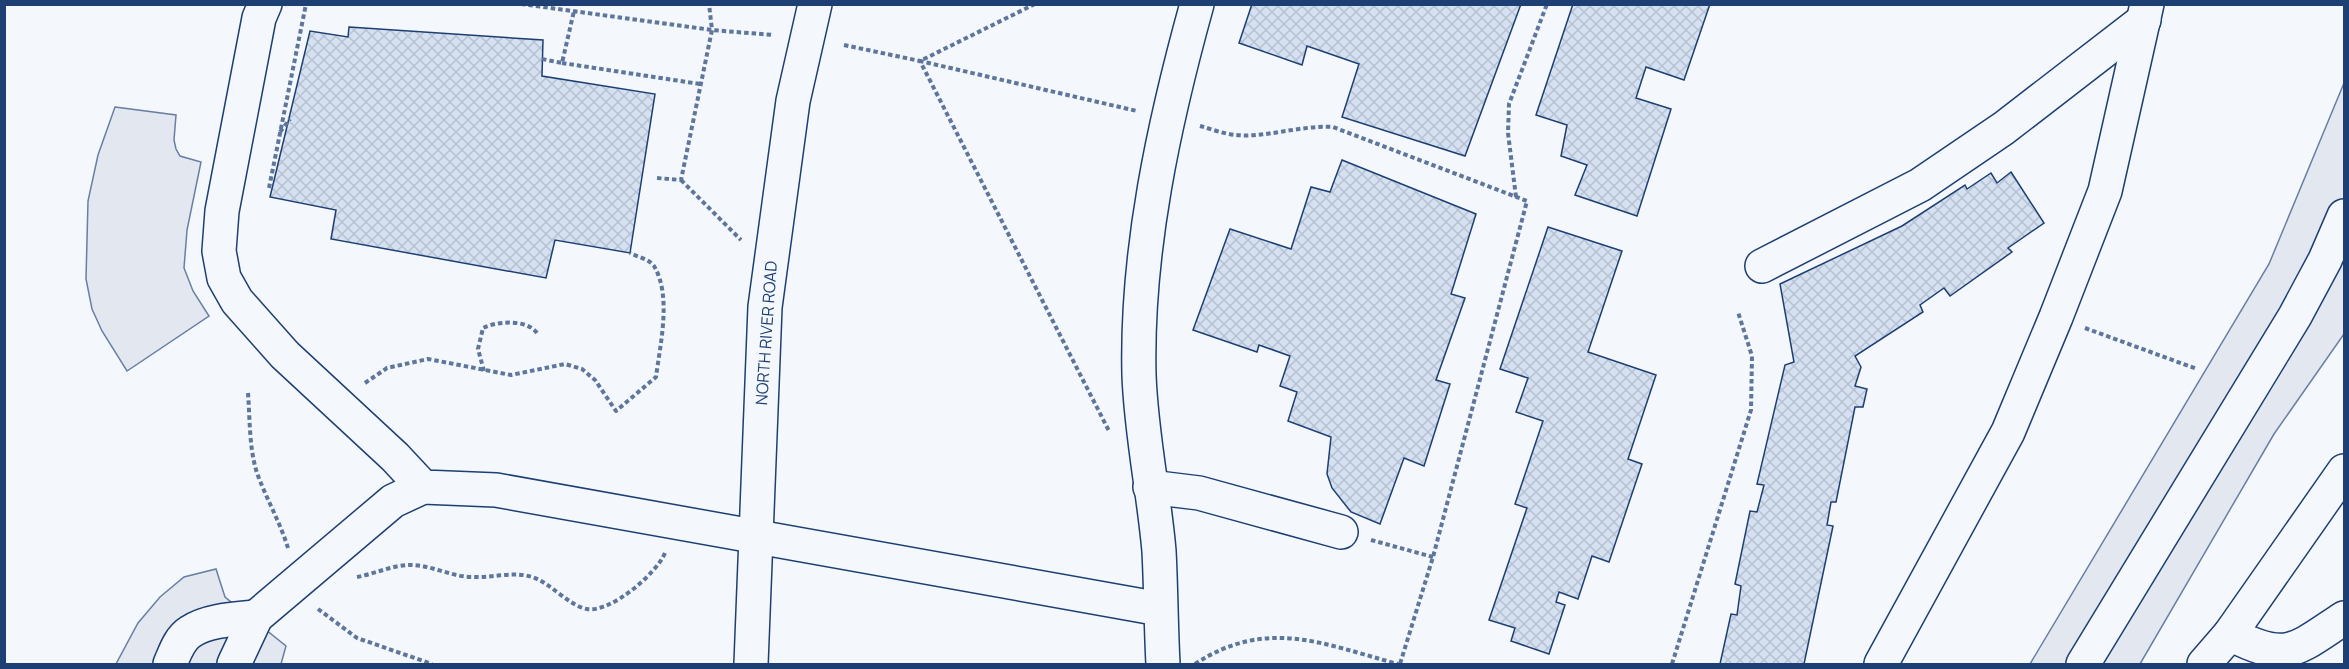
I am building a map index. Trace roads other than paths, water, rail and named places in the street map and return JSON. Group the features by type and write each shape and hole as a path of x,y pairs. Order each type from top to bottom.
{"street":[{"path":"265,4 259,18 222,211 219,251 224,278 237,301 285,355 423,487"},
{"name":"NORTH RIVER ROAD","path":"751,664 754,536 765,307 793,101 815,4"},
{"path":"1163,664 1159,551 1139,376 1147,250 1165,138 1197,4"},
{"path":"1762,266 1920,185 2004,128 2146,12"},
{"path":"1881,664 2008,432 2055,317 2105,191 2146,12"},
{"path":"2083,664 2295,316 2325,260 2344,216"},
{"path":"2204,664 2230,633 2344,471"},
{"path":"234,664 256,617 393,501 423,487 496,490 673,524 754,536 1160,609"},
{"path":"1150,487 1200,493 1341,532"},
{"path":"170,664 178,646 190,632 234,619 256,617"},
{"path":"2230,633 2260,649 2277,651 2297,648 2344,618"}]}
